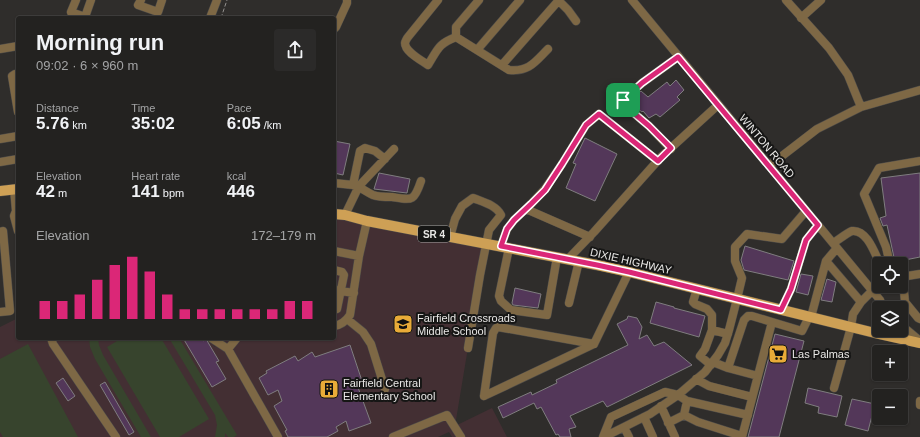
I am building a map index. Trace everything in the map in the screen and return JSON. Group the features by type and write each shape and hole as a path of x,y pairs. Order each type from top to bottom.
{"main road":[{"path":"0,191 16,189"},
{"name":"DIXIE HIGHWAY","path":"336,214 629,272 872,332"},
{"name":"DIXIE HIGHWAY","path":"895,337 920,342"}],"street":[{"path":"76,0 71,12 82,16"},
{"path":"85,16 91,0"},
{"path":"141,0 138,5 158,12 162,0"},
{"path":"211,16 217,0"},
{"path":"336,27 348,3 347,0"},
{"path":"438,0 408,37 405,43 406,48 410,53 428,65 440,46 446,41 456,37"},
{"path":"456,37 456,27 479,0"},
{"path":"477,50 520,0"},
{"path":"502,66 559,0 576,21"},
{"name":"WINTON ROAD","path":"632,0 872,291"},
{"path":"786,0 829,48 848,75 861,107"},
{"path":"801,18 821,0"},
{"path":"456,37 510,70 518,71 526,69 548,49"},
{"path":"0,49 16,46"},
{"path":"671,148 629,109 623,100 642,83 678,57"},
{"path":"16,74 12,76 16,100"},
{"path":"769,166 817,129 861,107 920,90"},
{"path":"568,259 590,237 658,161 718,105"},
{"path":"557,257 547,315 511,310 501,302 499,296 504,272 507,229 514,220 545,190 586,125 599,114 658,161"},
{"path":"0,139 16,136"},
{"path":"345,215 356,186 360,151 365,148 375,151 385,159"},
{"path":"356,186 394,149"},
{"path":"0,162 16,159"},
{"path":"888,257 886,247 864,194 879,168 920,161"},
{"path":"336,183 356,186 373,195 408,200 418,192 421,181"},
{"path":"450,237 455,219 462,206 473,198 498,210 501,215 490,230 486,244 468,348"},
{"path":"526,209 590,237"},
{"path":"603,437 644,417 678,395 706,372 725,343 738,299 742,278 735,262 735,247 747,234 782,239 806,212"},
{"path":"16,213 14,216 16,223"},
{"path":"336,326 345,322 350,315 359,256 367,221"},
{"path":"781,310 791,289 806,240 818,225"},
{"path":"0,232 2,231 10,310 0,312"},
{"path":"728,368 744,320 748,316 802,331 810,317 826,261 835,246 851,232 858,232 862,234 868,241 876,257"},
{"path":"336,251 359,256"},
{"path":"569,303 579,261"},
{"path":"826,261 861,302"},
{"path":"336,270 342,272 344,275 338,290 336,309"},
{"path":"594,344 498,327 493,333 484,396 594,344 629,272"},
{"path":"908,276 920,274"},
{"path":"698,289 693,302 707,309 712,315 712,330 705,349 700,356 712,363 758,376"},
{"path":"338,290 354,293"},
{"path":"834,388 851,327 853,314 861,302 872,291"},
{"path":"904,293 905,302 920,319"},
{"path":"347,319 362,332 371,344 385,389"},
{"path":"684,415 698,422 742,437 772,322"},
{"path":"712,330 728,334"},
{"path":"908,331 920,342"},
{"path":"52,340 116,437"},
{"path":"214,340 228,349 278,437"},
{"path":"228,349 235,340"},
{"path":"696,379 708,386 752,397"},
{"path":"603,437 611,417 665,392 678,395 687,401 748,414"},
{"path":"684,415 687,401"},
{"path":"920,401 920,406"},
{"path":"661,406 675,436"},
{"path":"393,437 447,415 461,437"},
{"path":"668,423 684,415"},
{"path":"644,417 653,437"},
{"path":"624,427 629,437"}],"path":[{"path":"222,16 228,0"}],"shaded area":[{"name":"Fairfield Crossroads Middle School","path":"336,215 486,244 455,426 492,408 507,437 452,437 449,432 438,437 0,437 0,327 16,319 16,340 210,340 215,347 217,340 336,340"}],"green space":[{"path":"89,340 98,340 103,355 151,437 141,437 95,359 90,347"},
{"path":"119,340 162,340 209,419 179,437 160,437 107,347"},
{"path":"170,340 180,340 237,435 234,437 228,437 225,433 225,437 215,437 217,425 215,415"},
{"path":"28,344 78,437 3,437 0,432 0,359"}],"building":[{"path":"676,80 684,90 677,97 680,100 660,117 656,114 649,118 643,111 642,112 630,101 641,91 648,97 667,82 670,86"},
{"path":"585,138 617,154 595,201 566,188 576,164 573,163"},
{"path":"336,141 350,144 343,175 336,173"},
{"path":"379,173 410,179 407,193 374,189"},
{"path":"920,173 920,257 908,259 908,257 894,257 887,225 883,226 880,218 886,216 881,178"},
{"path":"745,246 794,261 788,280 744,270 741,260"},
{"path":"801,274 813,276 808,295 796,292"},
{"path":"827,279 836,282 832,302 821,300"},
{"path":"515,288 541,294 538,308 513,305 512,303"},
{"path":"656,302 705,316 699,337 650,323"},
{"path":"628,316 637,318 642,327 639,339 647,335 654,346 664,342 692,365 607,407 603,401 570,416 576,427 569,429 571,437 560,437 558,434 556,435 541,407 537,409 534,403 503,418 498,407 531,392 532,395 557,383 556,380 628,345 617,324 627,319"},
{"path":"775,334 804,341 779,437 748,437"},
{"path":"184,340 207,340 219,361 216,362 226,379 212,387"},
{"name":"Fairfield Central Elementary School","path":"350,345 362,381 356,382 371,423 349,431 346,421 336,427 338,431 327,437 288,437 285,431 287,430 274,406 282,401 278,390 268,395 259,378 267,373 266,371 295,356 298,361 312,352 315,357"},
{"path":"63,378 75,396 68,401 56,383"},
{"path":"105,382 134,432 129,435 100,385"},
{"path":"808,388 842,396 837,417 818,413 819,407 805,403"},
{"path":"852,399 872,403 872,416 868,431 845,425"}],"place":[{"name":"Fairfield Crossroads Middle School","path":"403,324"},
{"name":"Las Palmas","path":"778,354"},
{"name":"Fairfield Central Elementary School","path":"329,389"}],"route":[{"path":"678,57 818,225 806,240 791,289 781,310 629,272 501,246 507,229 514,220 545,190 586,125 599,114 658,161 671,148 629,109 623,100 642,83 678,57"}]}
